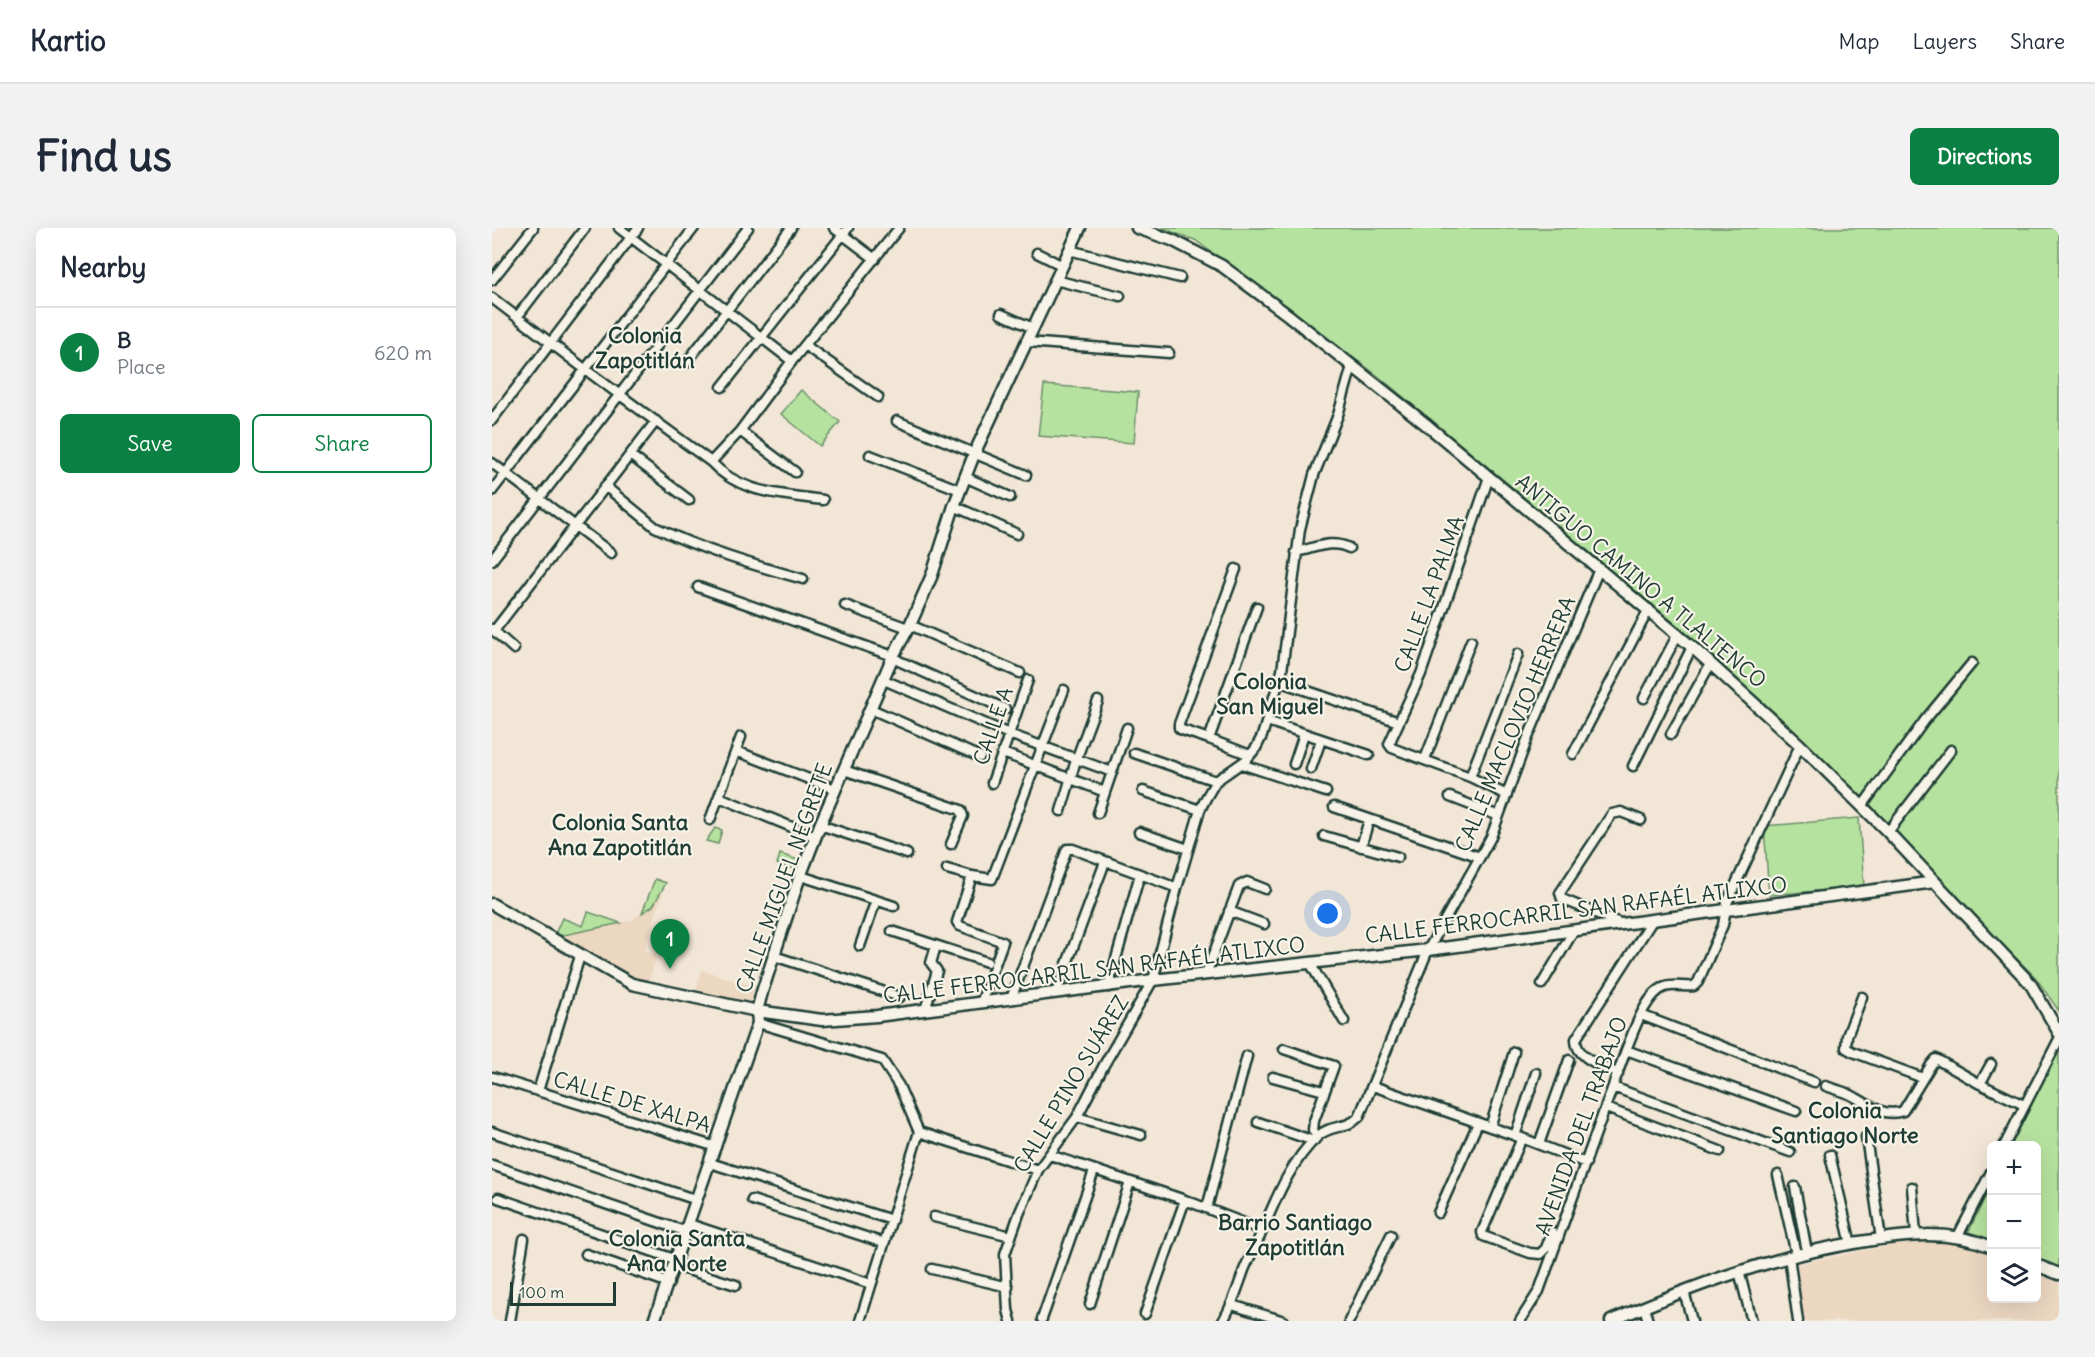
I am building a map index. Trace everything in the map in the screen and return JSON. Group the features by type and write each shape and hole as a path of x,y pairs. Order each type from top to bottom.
{"street":[{"path":"492,280 533,228"},
{"path":"517,317 585,228"},
{"path":"619,228 792,361"},
{"path":"492,420 638,228"},
{"path":"492,491 694,228"},
{"path":"492,560 748,228"},
{"path":"686,363 791,228"},
{"path":"834,228 845,232 875,259"},
{"path":"711,462 740,431 792,361 899,228"},
{"name":"CALLE MIGUEL NEGRETE","path":"654,1321 758,1023 757,1011 774,956 820,825 893,656 909,627 932,575 954,506 975,452 1080,228"},
{"name":"ANTIGUO CAMINO A TLALTENCO","path":"1137,228 1172,240 1222,266 1352,366 1678,634 1800,745 1888,831 2030,984 2059,1033"},
{"path":"722,387 845,232"},
{"path":"1069,250 1180,278"},
{"path":"1037,253 1061,266"},
{"path":"1054,280 1120,297"},
{"path":"492,298 711,462 730,479 750,489 823,500"},
{"path":"1001,314 1033,328"},
{"path":"1027,342 1169,353"},
{"path":"806,346 878,397"},
{"name":"CALLE PINO SUÁREZ","path":"1011,1321 1008,1310 1005,1254 1038,1170 1077,1117 1153,980 1200,810 1216,781 1241,764 1256,748 1267,721 1281,671 1300,529 1314,475 1338,415 1352,366"},
{"path":"514,649 493,630 656,421"},
{"path":"897,421 1026,475"},
{"path":"740,431 795,472"},
{"path":"630,454 688,500"},
{"path":"870,455 960,490"},
{"path":"492,463 611,553"},
{"path":"965,477 1010,497"},
{"name":"CALLE LA PALMA","path":"1425,759 1392,748 1389,744 1421,674 1489,477"},
{"path":"605,486 663,531 687,542 803,579"},
{"path":"954,506 1017,534"},
{"path":"1296,552 1332,544 1350,548"},
{"path":"1236,569 1179,728 1250,755"},
{"name":"CALLE MACLOVIO HERRERA","path":"1223,1321 1232,1305 1245,1267 1262,1230 1298,1161 1315,1139 1331,1128 1352,1124 1359,1117 1428,950 1480,857 1499,816 1527,740 1599,569"},
{"path":"698,587 893,656 939,680 1005,709"},
{"path":"845,605 909,627 1020,674"},
{"path":"1209,739 1257,607"},
{"path":"1573,754 1649,609"},
{"path":"1644,698 1678,634"},
{"path":"1471,641 1425,759 1507,795"},
{"path":"1633,766 1692,647"},
{"path":"1470,777 1518,654"},
{"path":"1671,734 1711,663"},
{"path":"1863,805 1925,720 1972,663"},
{"path":"884,680 1009,734 1112,772"},
{"name":"CALLE A","path":"992,783 1028,680"},
{"path":"1278,681 1399,723"},
{"path":"947,869 993,879 1064,690"},
{"path":"1061,812 1076,760 1098,701"},
{"path":"871,709 980,757"},
{"path":"1267,721 1369,755"},
{"path":"1098,813 1127,728"},
{"path":"1294,764 1304,734"},
{"path":"710,820 741,737"},
{"path":"1311,770 1321,740"},
{"name":"AVENIDA DEL TRABAJO","path":"1520,1321 1539,1291 1626,1050 1641,1015 1653,994 1663,987 1694,986 1698,982 1723,925 1727,903 1800,745"},
{"path":"1888,831 1951,750"},
{"path":"736,751 835,789"},
{"path":"1003,753 1105,792"},
{"path":"1134,753 1216,781"},
{"path":"1241,764 1326,792"},
{"path":"844,770 961,810 963,816 951,844"},
{"path":"1143,790 1200,810"},
{"path":"720,796 816,837"},
{"path":"1450,796 1499,816"},
{"path":"1334,807 1480,857"},
{"path":"1623,924 1559,896 1612,814 1621,812 1641,820"},
{"path":"1361,847 1369,820"},
{"path":"820,825 907,854"},
{"path":"1139,832 1188,849"},
{"path":"1324,836 1398,857"},
{"path":"1011,999 1067,849 1073,849 1177,888"},
{"path":"1056,993 1105,862"},
{"path":"1108,987 1140,874"},
{"path":"801,876 894,906"},
{"path":"972,876 957,922 960,926 1003,942 981,1003"},
{"path":"1206,974 1239,885 1247,882 1265,890"},
{"name":"CALLE FERROCARRIL SAN RAFAÉL ATLIXCO","path":"492,904 632,984 757,1011 822,1020 877,1016 1153,980 1428,950 1935,882"},
{"path":"860,946 876,900"},
{"path":"1229,911 1264,924"},
{"path":"1618,1074 1580,1053 1576,1046 1576,1039 1652,921"},
{"path":"892,931 987,962"},
{"path":"1542,984 1573,932"},
{"path":"924,1010 938,971 931,963 936,946"},
{"path":"538,1091 580,956"},
{"path":"774,956 900,997"},
{"path":"1310,963 1344,1021"},
{"path":"1862,998 1847,1036 1846,1048 1923,1078"},
{"path":"1641,1015 1814,1082"},
{"path":"758,1023 882,1060 899,1086 919,1132 860,1321"},
{"path":"2006,1141 2059,1039"},
{"path":"1258,1122 1315,1139 1314,1121 1334,1066 1284,1049"},
{"path":"1626,1050 1796,1111"},
{"path":"1490,1127 1514,1052"},
{"path":"1207,1209 1246,1056"},
{"path":"1826,1086 1850,1094 1880,1111 1897,1113 1903,1111 1930,1065 1936,1059 2024,1105"},
{"path":"1539,1144 1569,1060"},
{"path":"1980,1084 1991,1064"},
{"path":"1536,1073 1519,1137 1482,1232 1483,1236 1530,1253 1540,1254 1546,1248 1552,1232"},
{"name":"CALLE DE XALPA","path":"493,1077 716,1147"},
{"path":"1274,1077 1324,1090"},
{"path":"1373,1086 1539,1144 1586,1163"},
{"path":"1613,1087 1790,1152"},
{"path":"1606,1108 1720,1151"},
{"path":"1077,1117 1141,1135"},
{"path":"1438,1213 1478,1123"},
{"path":"492,1132 698,1200"},
{"path":"919,1132 1038,1170"},
{"path":"1866,1137 1881,1239"},
{"path":"1050,1155 1185,1200 1262,1230"},
{"path":"1830,1155 1851,1244"},
{"path":"710,1163 892,1220"},
{"path":"492,1165 871,1284"},
{"path":"1042,1319 1094,1171"},
{"path":"1778,1176 1797,1254"},
{"path":"1958,1236 1987,1180"},
{"path":"1090,1304 1130,1182"},
{"path":"1912,1186 1916,1234"},
{"path":"1795,1187 1798,1321"},
{"path":"498,1198 736,1285"},
{"path":"752,1200 884,1243"},
{"path":"1145,1314 1185,1200"},
{"path":"934,1217 1011,1236"},
{"path":"1349,1321 1391,1234"},
{"path":"1611,1321 1684,1291 1797,1254 1916,1234 1958,1236 1987,1245"},
{"path":"520,1321 510,1320 524,1239"},
{"path":"586,1254 669,1282"},
{"path":"2041,1266 2059,1274"},
{"path":"932,1269 1008,1287"},
{"path":"1739,1272 1752,1321"},
{"path":"1684,1291 1692,1321"},
{"path":"1232,1305 1279,1320"},
{"path":"1644,1307 1648,1321"}],"shaded area":[{"path":"664,888 644,951 657,955 648,983 634,980 559,936 630,921 653,906"},
{"path":"702,970 755,987 749,1005 695,994"},
{"path":"1919,1240 1959,1242 1987,1252 1987,1303 2041,1303 2041,1272 2059,1279 2059,1321 1805,1321 1797,1264"}],"green space":[{"path":"1161,228 2059,228 2059,1011 2036,978 1710,653 1377,375 1195,240"},
{"path":"1044,385 1138,392 1134,443 1038,436"},
{"path":"801,390 840,422 820,446 781,414"},
{"path":"1859,818 1864,887 1769,895 1764,826"},
{"path":"715,828 722,830 718,844 706,841"},
{"path":"780,854 798,860 795,869 777,864"},
{"path":"655,879 666,883 653,906 642,913"},
{"path":"588,912 621,923 559,936 555,934 562,918 583,926"},
{"path":"2058,1052 2059,1268 2041,1261 2041,1141 2014,1141"},
{"path":"1987,1193 1987,1240 1968,1233"}],"place":[{"name":"B","path":"670,969"}],"district":[{"name":"Colonia Zapotitlán","path":"645,348"},
{"name":"Colonia San Miguel","path":"1270,694"},
{"name":"Colonia Santa Ana Zapotitlán","path":"620,834"},
{"name":"Colonia Santiago Norte","path":"1845,1122"},
{"name":"Barrio Santiago Zapotitlán","path":"1295,1234"},
{"name":"Colonia Santa Ana Norte","path":"677,1250"}]}
